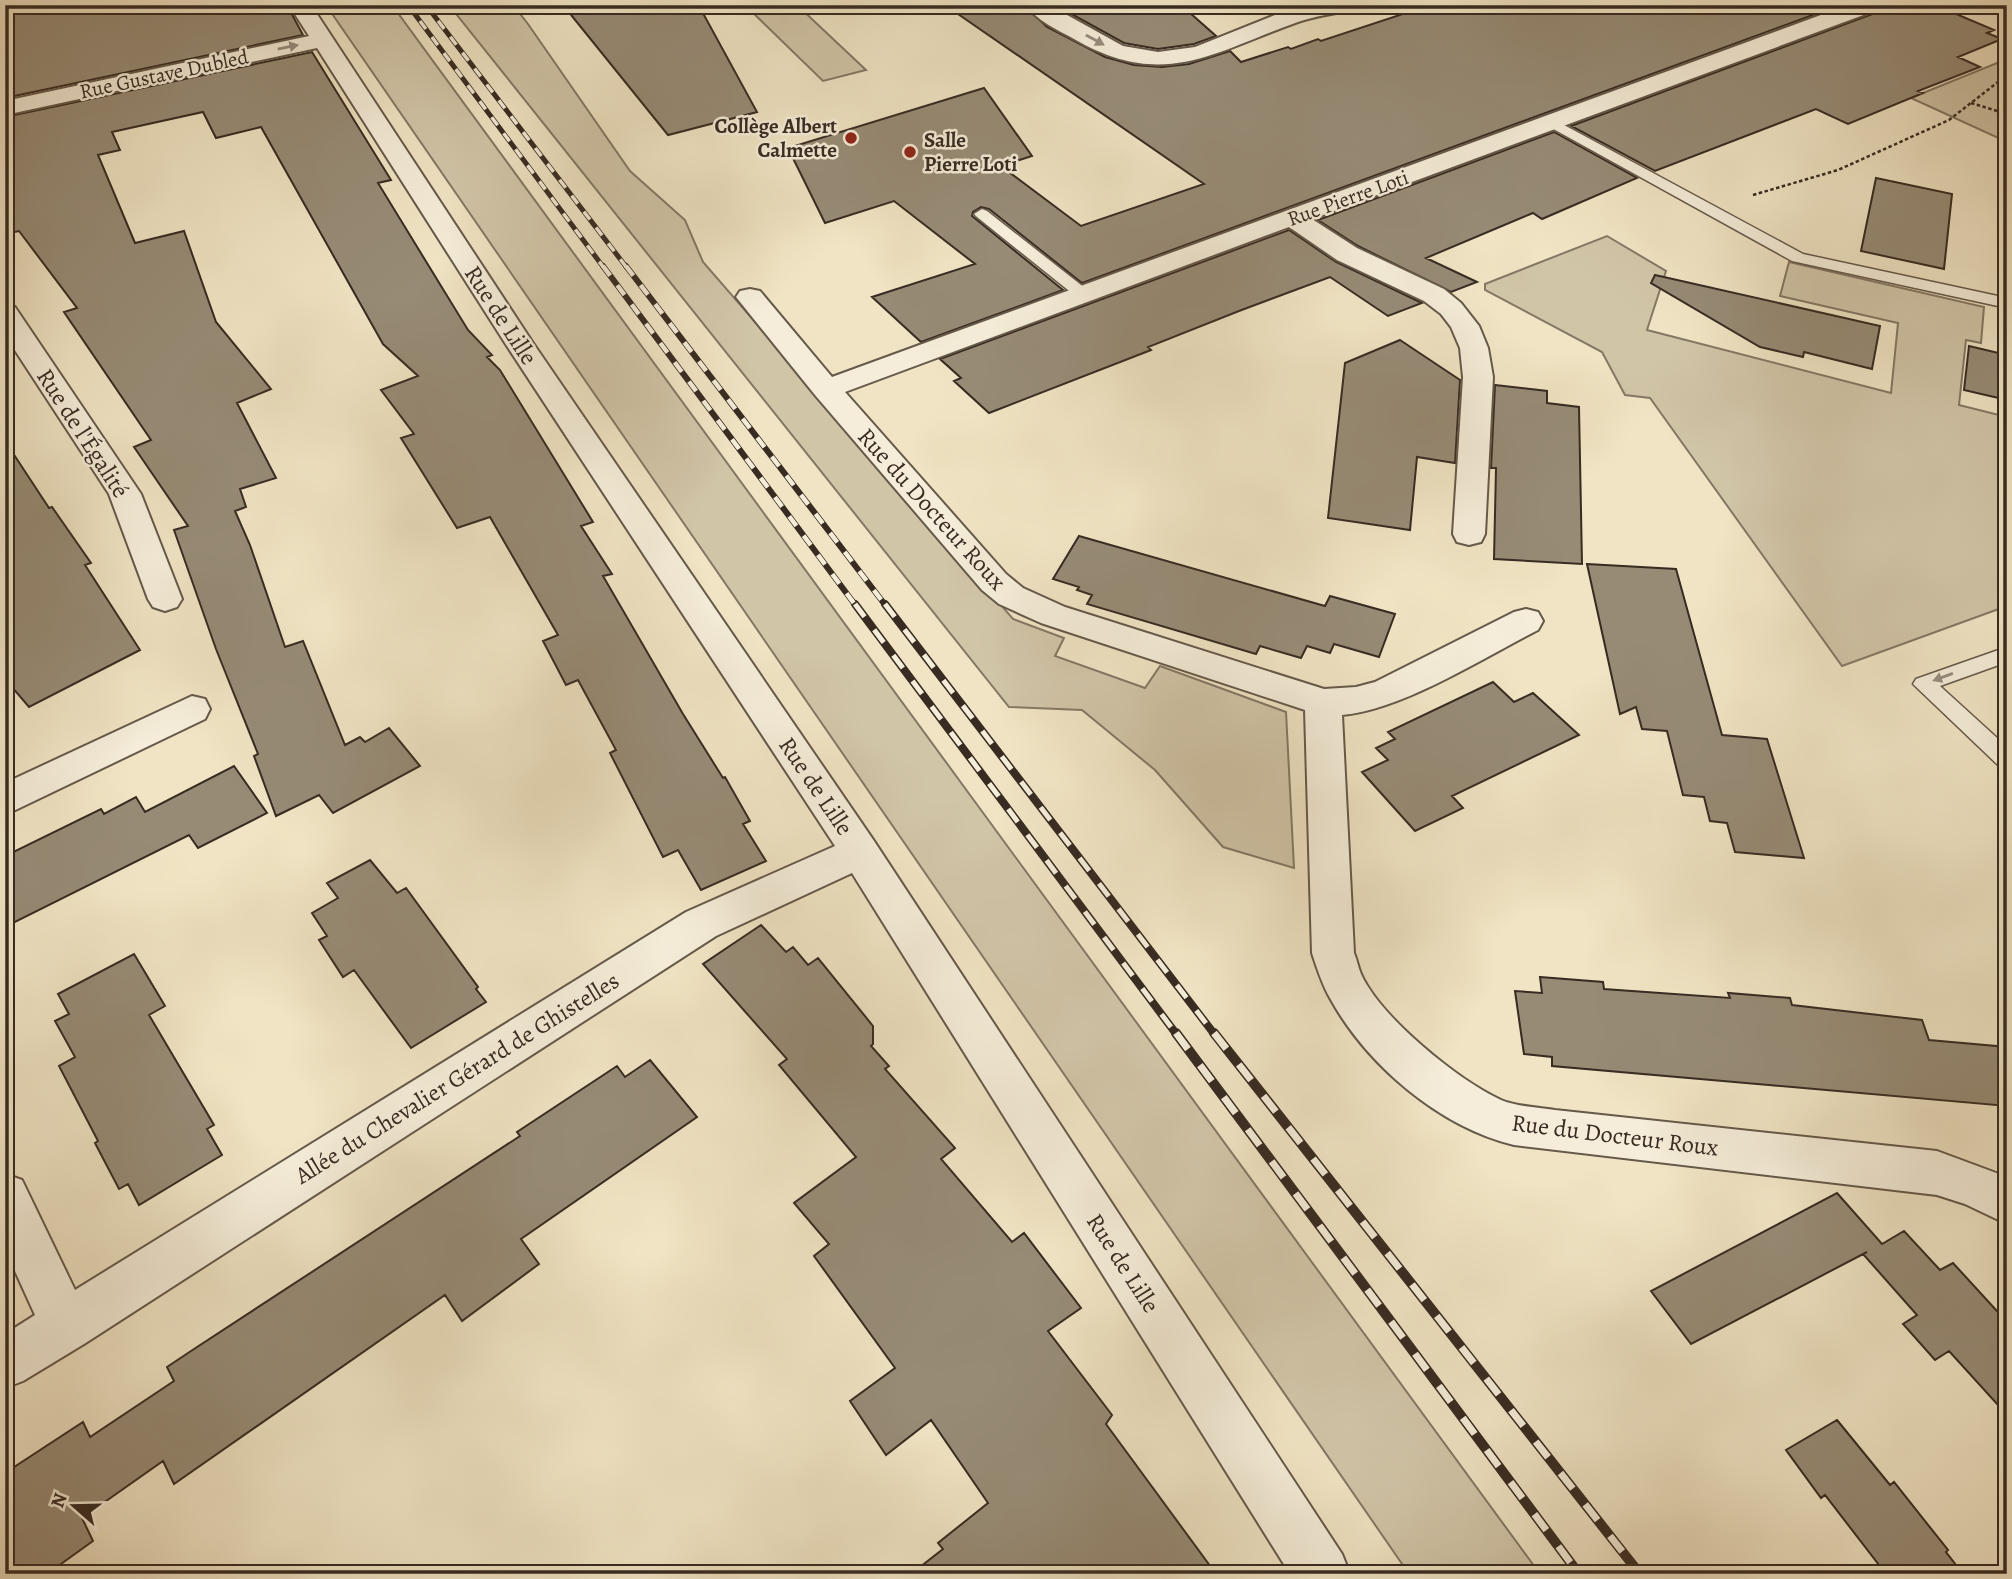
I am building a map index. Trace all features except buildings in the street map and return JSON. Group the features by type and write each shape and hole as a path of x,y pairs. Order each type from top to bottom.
{"street":[{"name":"Rue de Lille","path":"300,5 519,343 860,852 1322,1574"},
{"path":"1037,5 1044,12 1116,51 1164,58 1206,50 1244,38 1283,20 1343,5"},
{"name":"Rue Pierre Loti","path":"826,389 1870,5"},
{"name":"Rue Gustave Dubled","path":"5,108 323,40"},
{"path":"1293,218 1348,255 1425,287 1446,303 1469,331 1475,346 1478,377 1469,534"},
{"name":"Rue du Docteur Roux","path":"750,297 826,389 994,582 1011,596 1053,615 1322,702 1343,703 1388,691 1526,621"},
{"name":"Rue de l'Égalité","path":"5,313 125,494 164,599"},
{"name":"Rue du Docteur Roux","path":"1322,702 1333,953 1344,984 1364,1014 1435,1083 1470,1107 1507,1123 1555,1131 1937,1173 1978,1186 2007,1202"},
{"path":"5,800 192,709"},
{"name":"Allée du Chevalier Gérard de Ghistelles","path":"5,1363 701,924 860,852"},
{"path":"5,1196 66,1326"}],"lane":[{"path":"1553,123 1798,258 2007,303"},
{"path":"982,214 1084,295"},
{"path":"2007,654 1924,684 2007,760"}],"path":[{"path":"1714,213 1758,193 1839,170 1949,120 2007,75"},
{"path":"1971,103 2007,114"}],"shaded area":[{"path":"326,5 392,5 1540,1574 1409,1574"},
{"path":"449,5 513,5 630,171 685,220 703,262 1013,619 1064,638 1055,656 1145,688 1160,666 1286,712 1294,868 1223,847 1155,770 1082,710 1009,707"},
{"path":"745,5 797,5 866,70 823,81"},
{"path":"2007,59 2007,142 1911,98 1923,93"},
{"path":"1607,236 1666,271 1647,330 1891,393 1898,323 1780,296 1789,262 1984,307 1981,343 1966,340 1959,405 2007,417 2007,606 1842,666 1650,398 1625,395 1602,352 1485,290 1485,284"}],"railway":[{"path":"408,5 604,268"},
{"path":"426,5 627,268"},
{"path":"603,266 856,606"},
{"path":"626,266 886,606"},
{"path":"855,604 1177,1035"},
{"path":"885,604 1215,1035"},
{"path":"1176,1033 1579,1574"},
{"path":"1214,1033 1640,1574"}],"place":[{"name":"Collège Albert Calmette","path":"851,138"},
{"name":"Salle Pierre Loti","path":"910,152"}]}
